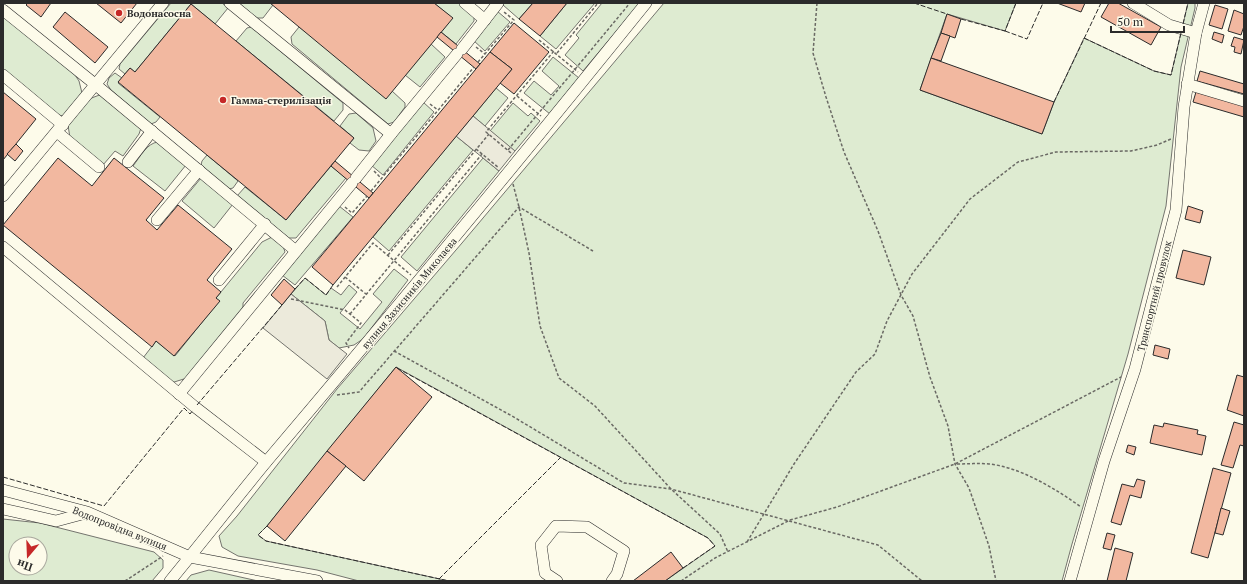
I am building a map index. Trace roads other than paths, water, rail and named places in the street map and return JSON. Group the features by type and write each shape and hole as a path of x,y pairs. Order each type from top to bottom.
{"street":[{"path":"3,196 163,3"},
{"path":"230,3 391,134"},
{"path":"465,3 485,20"},
{"name":"вулиця Захисників Миколаєва","path":"170,581 266,462 325,394 508,173 646,3"},
{"path":"1133,3 1169,25 1196,33"},
{"name":"Транспортний провулок","path":"1070,581 1104,461 1135,369 1176,210 1187,84 1196,33 1204,3"},
{"path":"179,394 497,4"},
{"path":"3,10 296,250"},
{"path":"3,75 99,167"},
{"path":"1187,84 1244,101"},
{"path":"128,162 152,131"},
{"path":"158,220 199,170"},
{"path":"219,280 265,224"},
{"path":"3,247 179,394 266,462"},
{"name":"Водопровідна вулиця","path":"3,490 87,512 190,556 317,581"},
{"path":"3,509 56,521 87,512"},
{"path":"557,581 545,572 541,545 556,526 587,527 624,551 617,574 612,581"}],"place":[{"name":"Водонасосна","path":"119,13"},
{"name":"Гамма-стерилізація","path":"223,100"}]}
